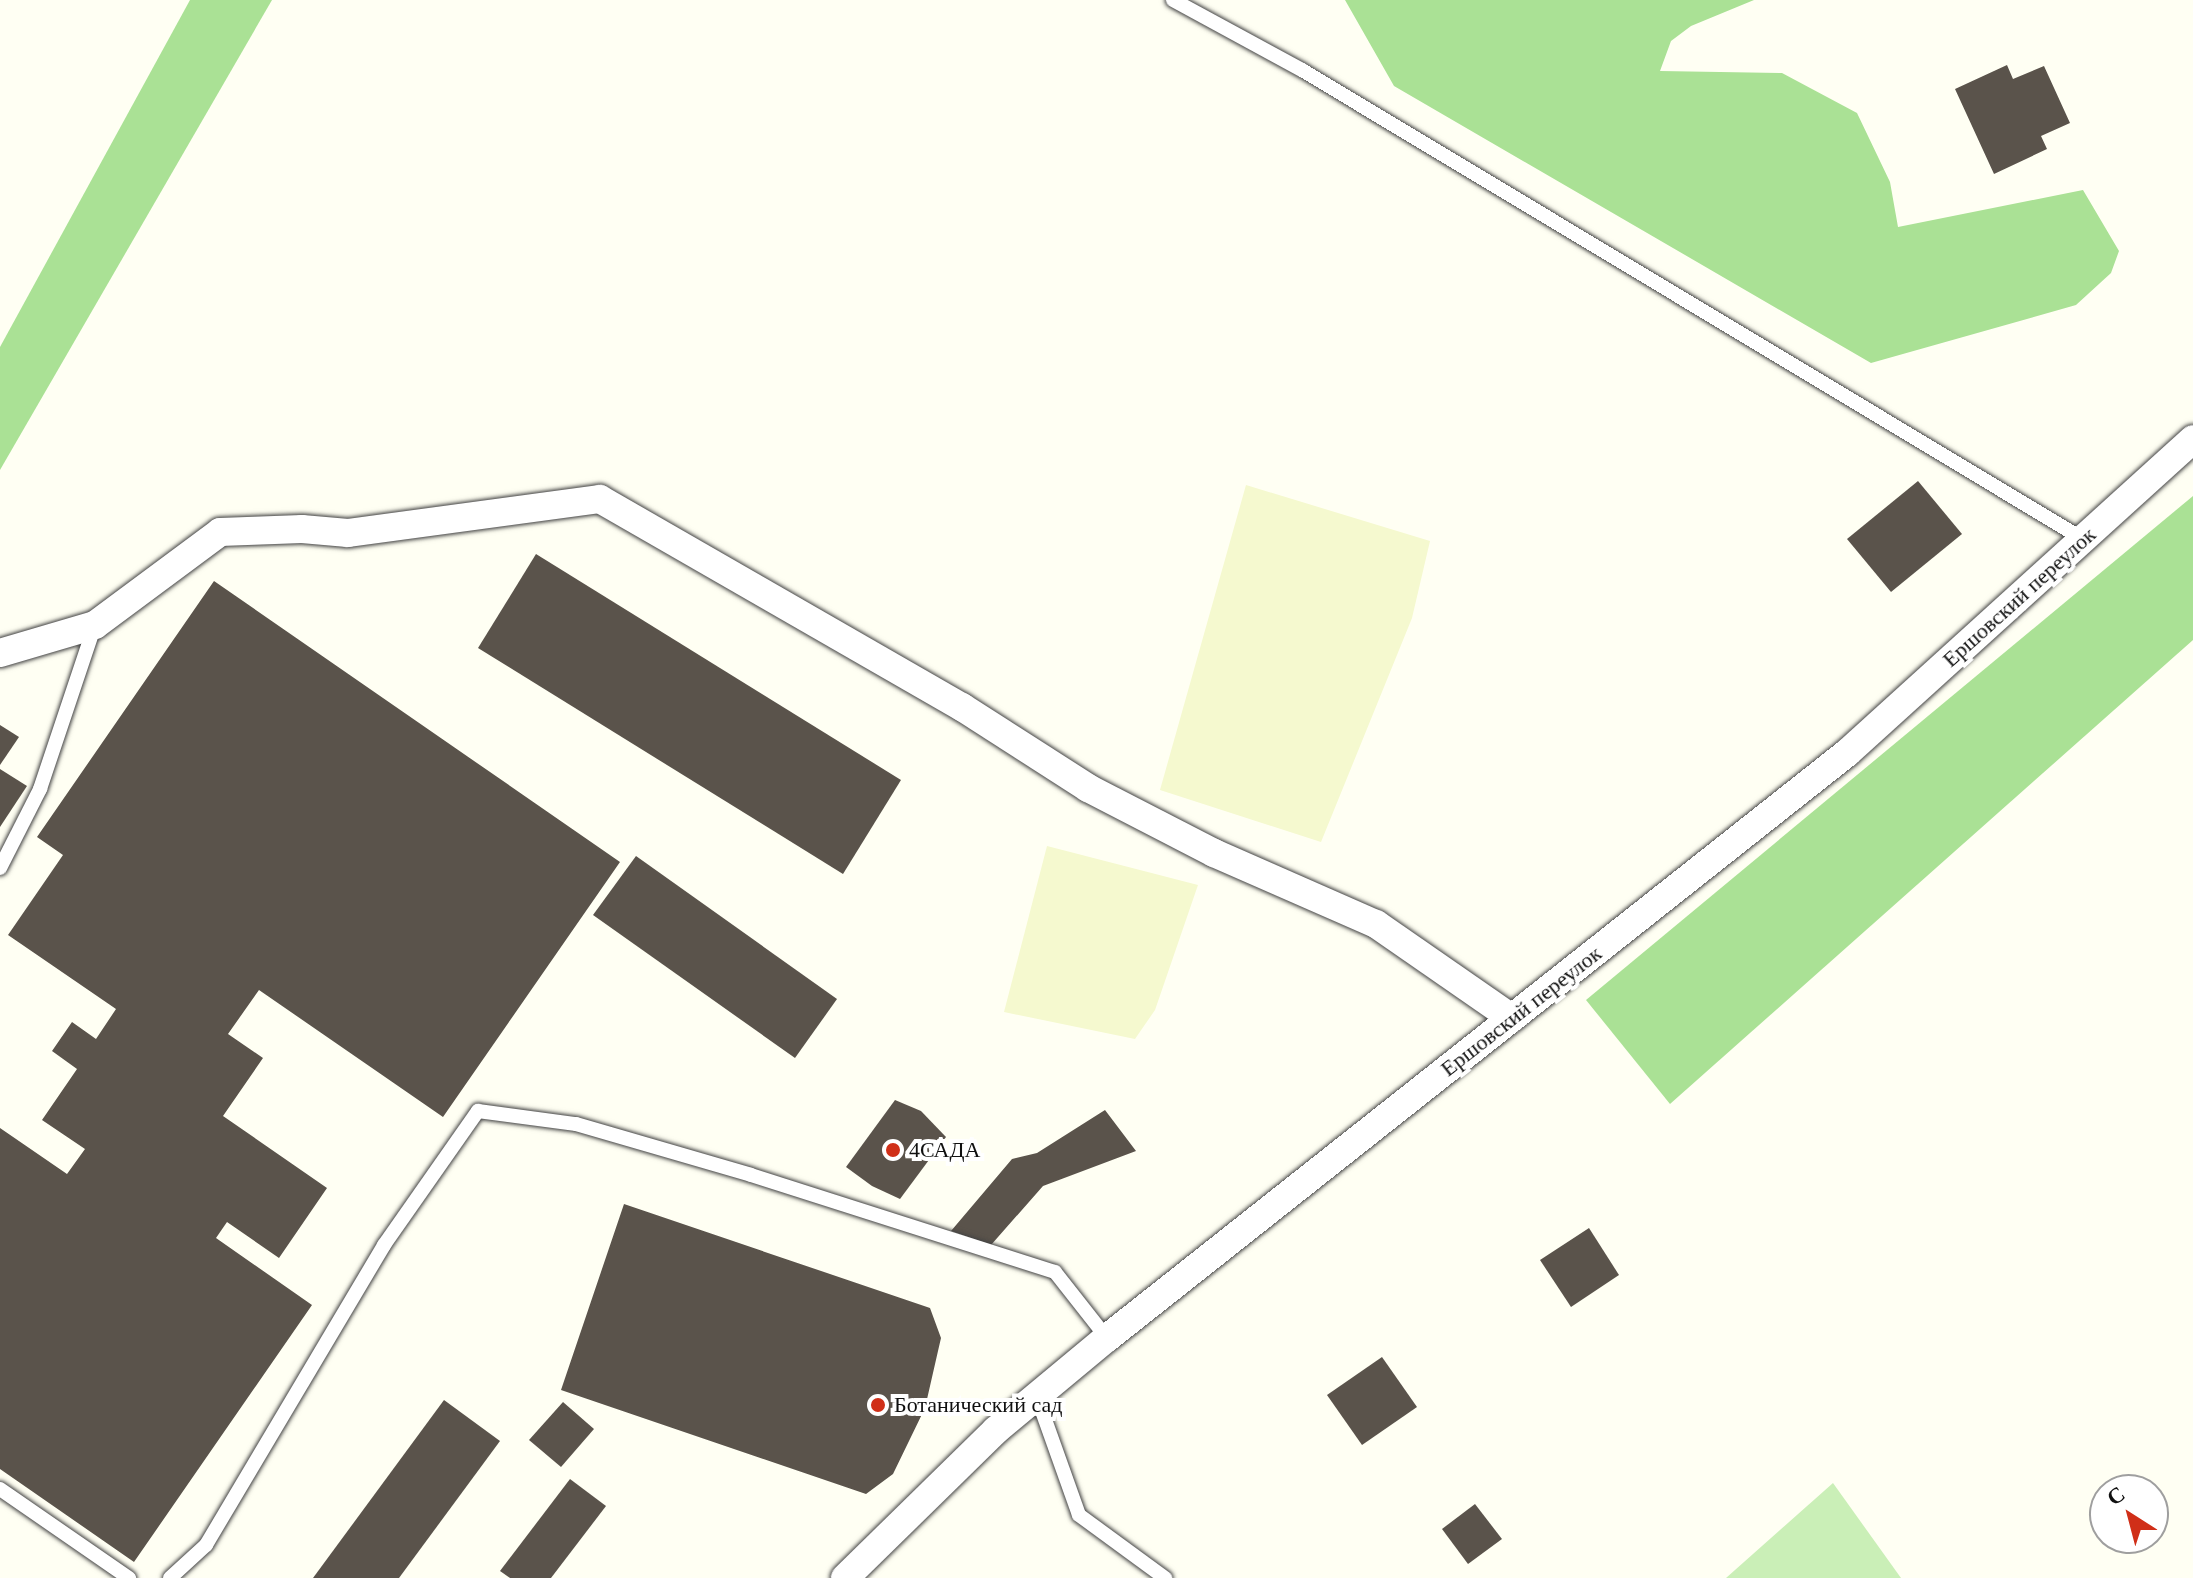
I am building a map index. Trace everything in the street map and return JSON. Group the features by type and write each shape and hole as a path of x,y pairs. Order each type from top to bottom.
{"street":[{"name":"Ершовский переулок","path":"845,1578 996,1430 1107,1338 1847,753 2193,439"},
{"path":"0,653 95,625 220,532 302,529 348,533 600,499 962,707 1088,788 1214,853 1376,924 1512,1018"}],"lane":[{"path":"1173,0 1302,70 2083,539"},
{"path":"0,868 40,789 95,625"},
{"path":"170,1578 206,1545 384,1245 478,1111 576,1124 751,1175 1055,1272 1107,1338"},
{"path":"1037,1397 1079,1515 1165,1578"},
{"path":"0,1489 129,1578"}],"green space":[{"path":"190,0 272,0 0,470 0,347"},
{"path":"1345,0 1754,0 1691,26 1671,41 1660,71 1782,73 1857,113 1890,182 1898,227 2083,190 2119,251 2111,273 2076,305 1871,363 1394,86"},
{"path":"1246,485 1430,541 1412,618 1321,842 1160,790"},
{"path":"2193,496 2193,640 1670,1104 1586,1000"},
{"path":"1047,846 1198,885 1155,1010 1135,1039 1004,1012"},
{"path":"1833,1483 1901,1578 1726,1578"}],"building":[{"path":"2007,65 2013,79 2044,66 2070,123 2041,136 2047,149 1994,174 1955,89"},
{"path":"1918,481 1962,534 1891,592 1847,539"},
{"path":"536,554 901,780 843,874 478,648"},
{"path":"214,581 620,862 443,1117 259,990 228,1034 263,1058 223,1116 327,1188 279,1258 227,1222 216,1238 312,1305 134,1562 0,1469 0,1128 67,1174 85,1149 42,1120 77,1069 52,1051 72,1022 96,1039 116,1009 8,935 63,855 37,837"},
{"path":"0,725 19,737 0,765"},
{"path":"0,769 27,786 0,827"},
{"path":"636,856 837,999 795,1058 593,915"},
{"path":"895,1100 921,1111 946,1137 900,1199 872,1186 846,1167"},
{"path":"1105,1110 1136,1151 1043,1186 991,1245 951,1231 1012,1159 1037,1153"},
{"path":"624,1204 930,1308 941,1338 925,1408 893,1474 866,1494 561,1390"},
{"path":"1589,1228 1619,1275 1571,1307 1540,1260"},
{"path":"1382,1357 1417,1407 1362,1445 1327,1395"},
{"path":"444,1400 500,1441 399,1578 313,1578"},
{"path":"563,1402 594,1429 561,1467 529,1440"},
{"path":"570,1479 606,1506 551,1578 510,1578 500,1571"},
{"path":"1475,1504 1502,1539 1468,1564 1442,1529"}],"place":[{"name":"4САДА","path":"893,1150"},
{"name":"Ботанический сад","path":"878,1405"}]}
